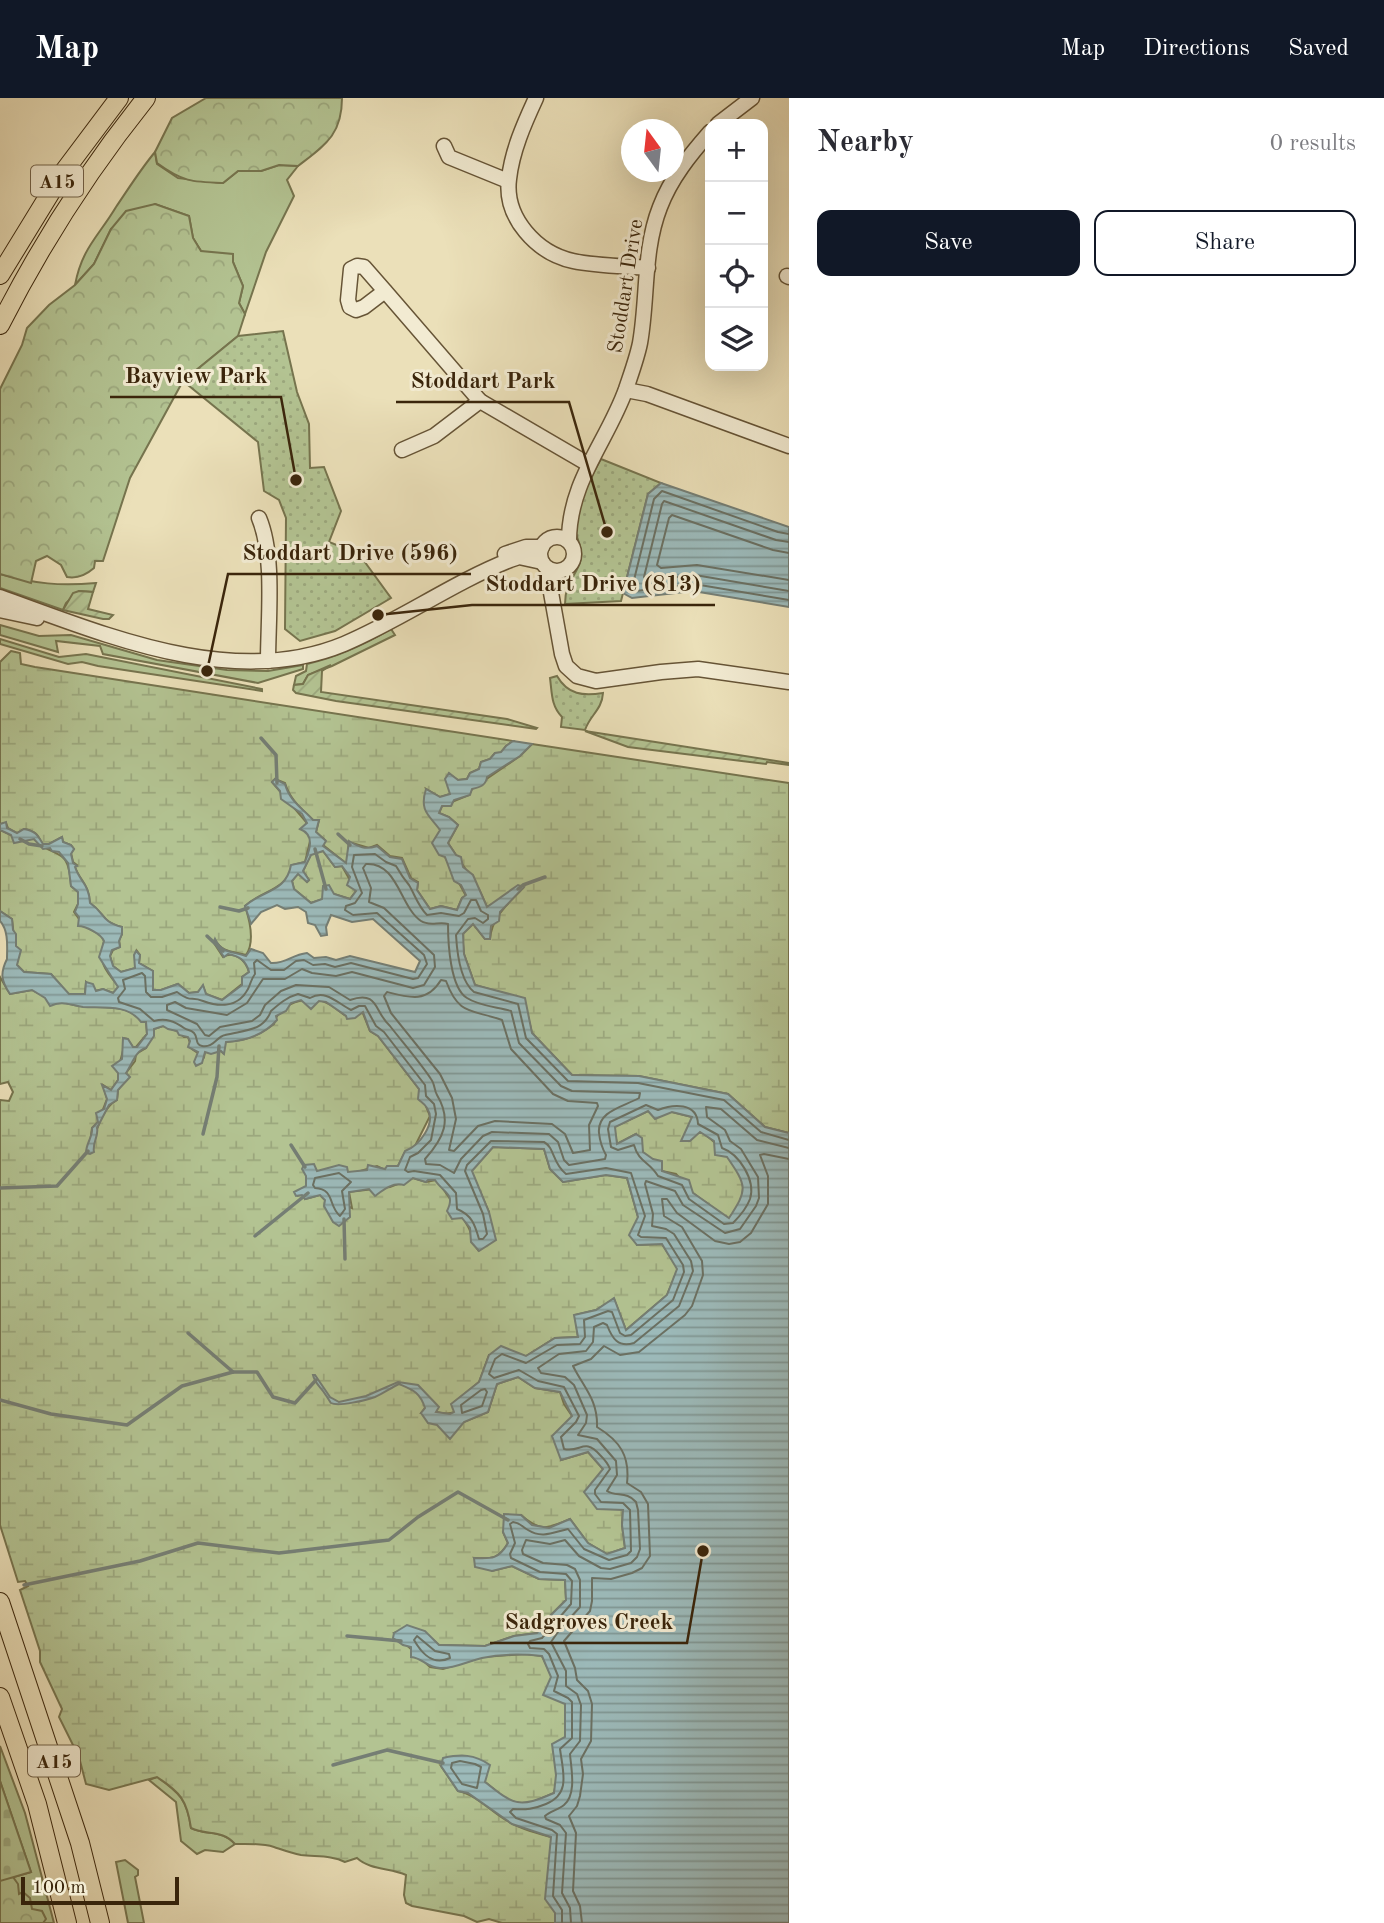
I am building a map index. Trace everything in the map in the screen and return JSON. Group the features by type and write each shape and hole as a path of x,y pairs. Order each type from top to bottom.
{"main road":[{"name":"A15","path":"0,275 62,174 119,98"},
{"name":"A15","path":"0,325 38,253 73,197 114,137 146,98"},
{"name":"A15","path":"0,1602 80,1843 100,1923"},
{"name":"A15","path":"0,1697 7,1735 37,1804 67,1923"}],"street":[{"path":"536,98 521,131 508,181 511,205 522,227 534,241 551,253 573,261 648,268"},
{"path":"725,119 752,98"},
{"name":"Stoddart Drive","path":"552,568 573,561 573,547 569,541 571,508 588,464 625,390 640,344 650,239 660,205 681,166 705,138"},
{"path":"444,146 449,157 508,181"},
{"path":"385,291 480,401 588,464"},
{"path":"625,390 648,394 789,446"},
{"path":"402,450 433,436 480,401"},
{"name":"Stoddart Drive","path":"547,542 578,492"},
{"path":"260,518 268,552 268,661"},
{"path":"476,576 487,564 514,550 547,542 569,541"},
{"path":"547,542 552,568 550,587 564,660 572,673 583,679 603,681 661,671 698,669 789,682"},
{"path":"0,610 83,627 182,653 230,660 268,661 303,656 345,643 489,568 519,557 552,568"},
{"path":"0,597 83,627"}],"green space":[{"path":"206,98 342,98 339,121 330,138 298,166 279,165 261,171 238,171 223,183 188,180 157,163 155,152 172,118"},
{"path":"155,152 157,164 178,178 223,183 238,171 261,171 279,165 298,166 287,180 294,196 266,252 245,314 239,303 243,286 233,262 201,251 193,238 189,216 155,204 111,229 94,264 75,285 91,243"},
{"path":"155,204 189,216 193,238 201,251 233,254 233,262 243,286 239,303 245,314 238,336 183,381 130,478 103,561 95,561 94,568 88,573 67,577 61,565 47,556 36,561 31,583 0,574 0,389 22,345 27,328 94,264 111,229 126,211"},
{"path":"283,331 297,392 309,424 310,468 324,467 341,511 329,542 359,554 391,598 335,631 300,641 285,629 286,518 279,500 264,491 258,442 183,381 238,336"},
{"path":"601,459 661,483 648,494 621,601 565,604 569,583 581,558 575,518 584,491"},
{"path":"0,574 48,583 96,583 93,592 79,591 66,603 63,610 0,588"},
{"path":"93,592 88,609 113,615 109,619 103,619 63,610 73,593"},
{"path":"0,625 39,636 71,635 157,660 227,670 268,671 303,665 303,669 258,683 103,654 100,646 56,641 58,652 0,635"},
{"path":"391,629 395,635 308,675 303,684 294,685 296,676 306,671 307,664 350,650"},
{"path":"0,639 59,657 86,654 262,691 82,662 68,664 0,644"},
{"path":"11,651 20,653 21,664 35,667 513,741 501,753 495,753 490,759 481,762 479,769 470,773 467,779 458,780 449,774 450,794 440,797 426,789 440,830 445,857 466,896 462,898 457,910 441,906 430,909 417,890 418,882 411,878 402,858 390,856 377,845 369,848 349,842 347,864 323,845 325,840 316,832 319,820 313,820 293,799 285,783 275,779 272,782 307,823 301,829 307,831 311,837 305,862 292,865 285,880 245,906 251,938 246,955 225,949 215,940 214,943 223,957 236,956 249,972 242,977 242,984 222,1000 206,994 203,986 198,992 189,993 178,984 153,990 153,971 139,963 140,955 137,951 136,968 121,972 113,966 110,956 113,950 120,947 122,927 106,920 90,903 86,887 75,867 77,865 73,862 71,853 74,849 71,845 63,842 62,837 49,844 42,844 33,832 24,829 17,833 8,828 6,823 0,824 0,662"},
{"path":"331,665 322,671 321,692 507,719 537,728 336,701 296,693 293,690 294,685 303,684 308,675"},
{"path":"557,676 571,691 603,693 600,704 585,730 561,727 562,717 554,704 550,678"},
{"path":"585,731 789,763 789,765 628,747"},
{"path":"532,744 789,783 789,1133 765,1127 728,1094 639,1076 572,1075 532,1033 524,999 475,985 464,954 462,934 473,924 485,939 490,939 494,923 507,904 524,887 487,907 479,889 448,843 458,825 439,813 442,806 469,795 472,789 520,756"},
{"path":"0,830 19,839 34,839 64,858 70,873 71,886 78,892 78,904 74,912 84,926 101,935 104,941 102,961 119,987 113,993 103,989 95,991 86,982 85,994 68,994 51,974 24,972 17,965 12,919 0,911"},
{"path":"323,851 335,867 342,866 356,891 350,899 323,887 323,899 311,903 294,889 292,881 298,873 307,882 309,880 303,871 311,854"},
{"path":"0,977 10,994 32,990 68,1004 119,1008 135,1015 141,1021 146,1021 147,1034 136,1047 123,1038 118,1080 111,1090 103,1085 107,1099 98,1122 92,1128 90,1143 93,1145 104,1114 117,1100 118,1090 127,1076 126,1073 135,1061 136,1054 146,1048 154,1029 163,1026 188,1037 192,1049 204,1057 205,1052 223,1053 225,1042 245,1039 262,1032 274,1024 281,1011 295,1002 319,1000 335,1007 346,1016 362,1011 370,1031 378,1036 419,1089 430,1116 414,1148 405,1152 398,1166 385,1170 377,1166 357,1172 306,1176 306,1187 297,1196 302,1194 305,1199 320,1195 325,1200 352,1208 349,1192 390,1187 413,1178 426,1182 436,1180 465,1221 478,1250 489,1212 471,1171 493,1147 544,1149 550,1169 563,1182 606,1175 627,1178 638,1217 637,1245 662,1244 678,1269 667,1295 626,1330 614,1299 596,1310 575,1315 578,1337 555,1338 526,1356 489,1355 479,1382 452,1404 455,1412 443,1414 425,1408 421,1413 464,1422 488,1412 497,1384 518,1377 535,1388 560,1392 572,1416 561,1460 588,1452 603,1469 623,1509 625,1548 607,1554 588,1543 570,1519 544,1527 521,1515 503,1532 508,1543 498,1555 475,1558 492,1571 512,1566 539,1579 565,1580 566,1600 537,1633 514,1636 485,1646 439,1645 424,1633 414,1630 394,1633 430,1667 443,1669 483,1657 525,1654 542,1656 565,1704 565,1737 554,1793 528,1804 509,1801 485,1782 441,1766 458,1791 472,1796 517,1826 559,1839 555,1923 502,1923 489,1919 477,1922 464,1916 412,1906 406,1903 404,1895 406,1875 368,1865 357,1858 345,1862 329,1857 301,1855 264,1845 235,1844 220,1834 191,1828 181,1798 157,1777 109,1790 86,1784 79,1757 59,1717 62,1709 40,1662 40,1651 20,1590 28,1586 25,1581 18,1582 0,1525 0,1100 9,1101 13,1092 8,1082 0,1084"},
{"path":"648,1111 672,1112 692,1117 690,1140 700,1131 730,1158 740,1176 743,1195 729,1219 693,1193 676,1174 662,1171 643,1152 636,1134 617,1144 614,1127"},
{"path":"0,1746 25,1813 54,1923 0,1923 0,1881 31,1872 0,1781"},
{"path":"157,1777 185,1804 191,1828 220,1834 235,1844 223,1852 205,1850 197,1854 181,1841 176,1802 149,1780"},
{"path":"0,1781 31,1872 0,1881"},
{"path":"125,1860 138,1870 135,1877 144,1923 128,1923 116,1862"},
{"path":"13,1877 18,1884 19,1894 23,1892 30,1898 32,1909 42,1911 46,1919 43,1923 0,1923 0,1878"}],"water":[{"path":"661,483 789,527 789,607 693,591 632,598 623,593 648,494"},
{"path":"513,741 532,744 520,756 487,777 482,785 472,789 470,795 454,800 451,806 442,806 439,813 458,825 448,843 456,855 461,857 463,867 473,875 487,907 518,885 524,887 500,912 499,921 491,926 490,939 485,939 473,924 463,934 464,954 475,985 525,998 532,1033 572,1075 639,1076 728,1094 765,1127 789,1133 789,1923 555,1923 555,1913 545,1899 551,1837 512,1824 468,1793 458,1791 441,1766 443,1758 456,1756 484,1761 490,1765 485,1782 504,1796 518,1802 533,1801 554,1793 556,1775 552,1744 565,1737 565,1704 543,1695 551,1677 542,1656 497,1656 436,1668 411,1657 411,1647 393,1638 394,1633 407,1625 425,1631 439,1645 485,1646 514,1636 537,1633 566,1600 565,1580 539,1579 512,1566 492,1571 475,1567 474,1558 494,1557 508,1543 503,1532 504,1514 521,1515 532,1525 549,1528 570,1519 588,1543 607,1554 625,1548 623,1510 597,1509 584,1492 603,1469 588,1452 561,1460 552,1436 572,1416 560,1392 535,1388 518,1377 497,1384 488,1412 464,1422 450,1439 437,1425 428,1423 421,1413 425,1408 421,1398 408,1388 399,1384 378,1396 353,1403 335,1404 330,1402 313,1375 330,1397 339,1402 366,1396 398,1382 418,1385 439,1407 436,1412 450,1414 454,1412 451,1404 479,1382 489,1355 501,1346 526,1356 555,1338 578,1337 574,1315 596,1310 614,1298 626,1330 667,1295 677,1269 662,1244 637,1245 629,1235 638,1217 627,1178 606,1175 563,1182 550,1169 544,1149 493,1147 472,1171 489,1212 496,1240 479,1251 471,1242 470,1228 462,1218 452,1219 447,1211 449,1197 435,1180 426,1182 413,1178 404,1185 392,1186 375,1196 369,1189 349,1192 350,1217 339,1226 333,1222 324,1206 325,1200 320,1195 305,1199 302,1195 296,1196 294,1192 306,1186 306,1176 302,1169 304,1165 314,1164 317,1171 339,1165 347,1167 348,1172 367,1170 368,1165 385,1169 387,1166 398,1166 405,1151 416,1144 425,1133 430,1114 418,1099 419,1089 378,1036 370,1031 363,1012 355,1018 347,1019 326,1002 319,1001 311,1009 301,1000 291,1003 286,1011 276,1016 277,1020 272,1025 260,1034 226,1042 224,1054 221,1051 211,1054 205,1052 202,1063 196,1066 194,1062 198,1052 188,1047 188,1037 163,1026 154,1029 154,1036 146,1048 134,1058 126,1073 130,1077 118,1090 117,1100 109,1105 97,1128 94,1152 86,1153 92,1128 98,1122 96,1113 104,1109 107,1099 102,1085 111,1090 118,1080 118,1073 112,1066 122,1059 123,1038 128,1039 133,1047 137,1047 147,1034 146,1022 141,1022 129,1012 115,1008 62,1003 50,1006 45,998 32,990 10,994 3,981 7,944 0,911 12,919 16,946 21,950 17,965 24,972 51,974 69,994 85,994 86,982 93,984 96,991 103,989 113,993 118,987 99,957 104,941 93,931 78,926 79,917 75,912 78,892 71,886 68,863 59,852 50,848 43,849 34,839 14,843 11,835 0,830 0,824 6,822 7,828 17,833 24,829 33,832 43,844 62,837 63,842 71,845 74,849 71,854 73,863 86,887 90,903 106,920 122,927 120,947 112,950 110,956 113,966 121,972 135,968 136,951 140,955 139,963 153,971 153,990 178,984 189,993 198,992 203,985 206,994 222,1000 242,985 242,977 249,972 246,964 235,956 228,954 224,957 214,942 215,939 228,951 246,956 251,949 263,953 271,963 307,953 314,958 336,960 350,956 415,972 420,961 373,919 352,922 331,915 326,927 327,935 321,936 315,925 308,923 306,912 298,907 285,909 277,905 261,912 251,924 245,906 279,886 291,865 305,862 310,847 308,835 300,829 307,823 302,814 281,799 280,791 272,782 275,779 285,784 296,804 313,820 319,820 316,832 326,841 323,846 346,863 349,841 362,847 377,846 390,857 402,859 410,878 418,883 417,890 430,909 441,906 457,910 466,895 461,885 454,881 445,857 439,855 432,843 440,830 424,808 426,789 440,797 450,794 445,779 449,773 458,780 467,779 470,773 479,769 481,762 501,752","holes":["323,851 335,867 342,866 350,877 347,885 356,891 350,899 334,894 329,885 323,886 322,899 311,903 294,889 292,881 298,874 307,882 309,880 303,871 311,855","648,1111 655,1119 672,1112 692,1117 681,1141 690,1141 700,1132 714,1141 715,1155 727,1157 743,1187 740,1200 729,1218 693,1193 689,1180 662,1171 662,1161 643,1152 642,1138 636,1134 617,1144 615,1127"]}],"waterway":[{"path":"261,738 276,755 277,783"},
{"path":"338,834 350,845"},
{"path":"20,839 42,846"},
{"path":"315,849 326,889"},
{"path":"518,889 545,877"},
{"path":"220,907 239,911 248,908"},
{"path":"207,936 223,951"},
{"path":"203,1134 217,1077 219,1046"},
{"path":"291,1145 305,1167"},
{"path":"0,1188 57,1186 88,1151"},
{"path":"255,1236 308,1193"},
{"path":"344,1219 345,1259"},
{"path":"188,1333 233,1372"},
{"path":"0,1400 51,1414 127,1425 182,1386 233,1372 257,1372 273,1397 295,1403 316,1380"},
{"path":"24,1585 140,1561 198,1543 279,1553 389,1540 418,1517 458,1492 508,1520"},
{"path":"347,1636 401,1641"},
{"path":"333,1765 387,1750 443,1763"}],"place":[{"name":"Bayview Park","path":"296,480"},
{"name":"Stoddart Park","path":"607,532"},
{"name":"Stoddart Drive (813)","path":"378,615"},
{"name":"Stoddart Drive (596)","path":"207,671"},
{"name":"Sadgroves Creek","path":"703,1551"}]}
